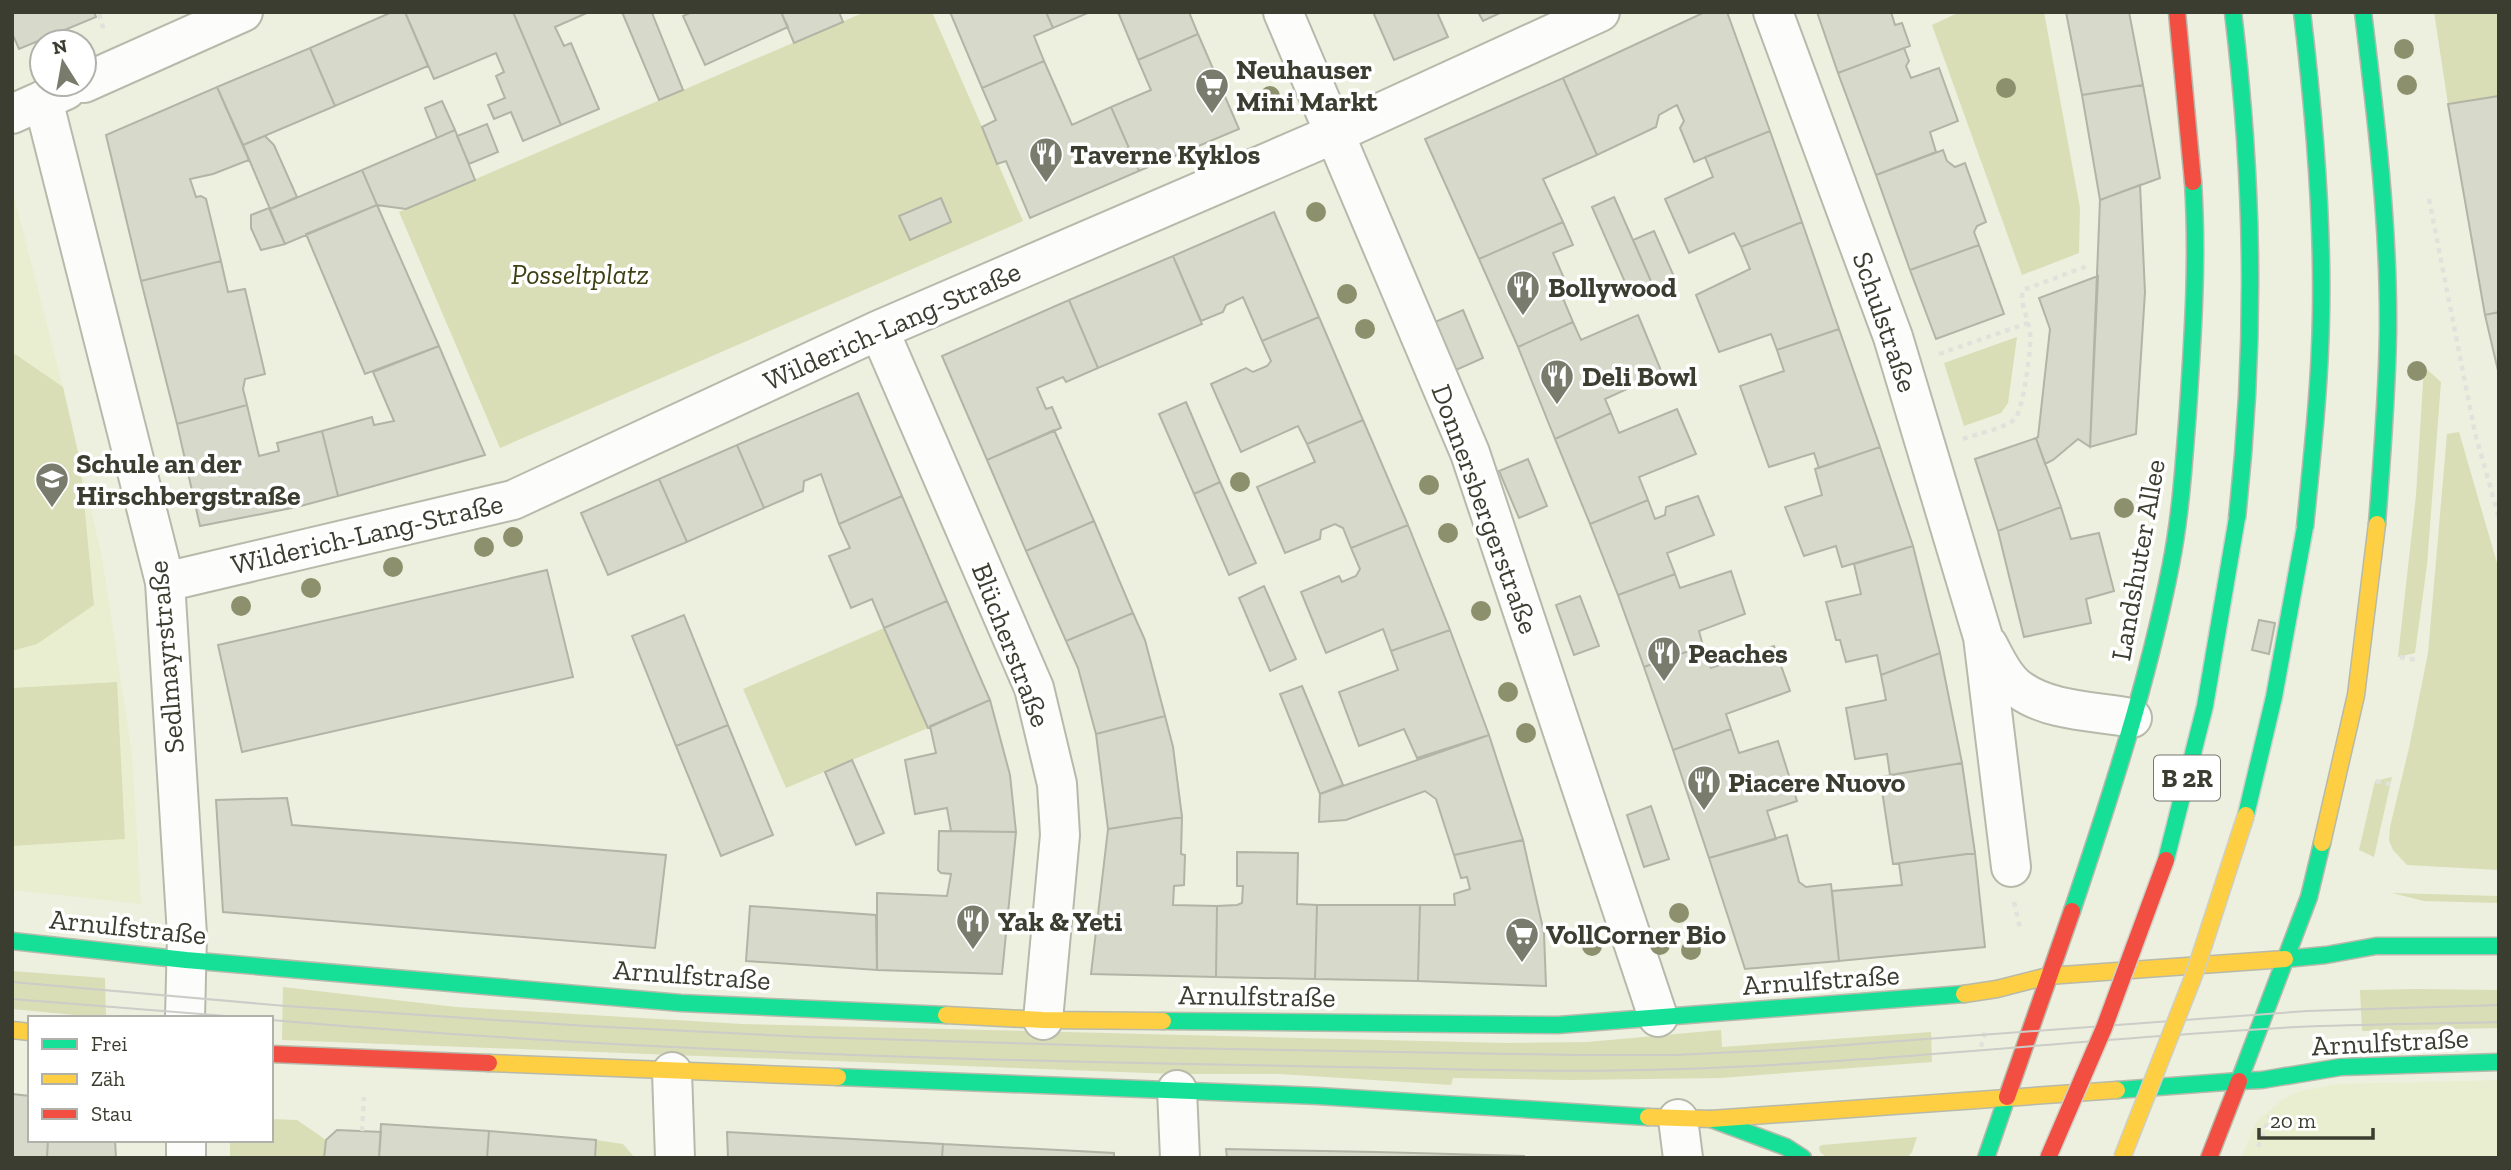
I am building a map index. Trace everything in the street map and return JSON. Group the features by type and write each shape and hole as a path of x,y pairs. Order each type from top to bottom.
{"main road":[{"name":"Landshuter Allee","path":"1986,1158 2080,891 2158,627 2175,540 2194,326 2196,242 2187,102 2177,12"},
{"name":"B 2R","path":"2048,1158 2104,1028 2170,848 2205,706 2237,518 2248,405 2251,279 2248,162 2234,12"},
{"name":"B 2R","path":"2122,1158 2175,1027 2233,863 2271,717 2305,527 2317,412 2321,284 2316,158 2302,12"},
{"path":"2209,1158 2309,897 2356,695 2373,566 2387,345 2386,244 2377,127 2363,12"},
{"name":"Arnulfstraße","path":"12,941 186,960 681,1003 1043,1020 1537,1025 1948,997 1997,989 2048,976 2285,959 2376,946 2499,946"},
{"name":"Arnulfstraße","path":"273,1054 1440,1102 1695,1119 2262,1080 2341,1067 2499,1062"},
{"path":"1695,1119 1786,1147 1803,1158"}],"street":[{"path":"98,76 243,12"},
{"name":"Donnersbergerstraße","path":"1283,12 1470,453 1658,1017"},
{"name":"Wilderich-Lang-Straße","path":"165,582 513,500 879,330 1336,133 1600,12"},
{"name":"Schulstraße","path":"1773,12 1893,337 1983,637 2011,867"},
{"path":"27,107 48,98"},
{"name":"Sedlmayrstraße","path":"27,107 165,582 187,935 185,1016"},
{"name":"Blücherstraße","path":"879,330 1034,688 1045,733 1057,784 1060,835 1043,1020"},
{"name":"Schulstraße","path":"1983,637 2000,667 2018,689 2043,703 2132,718"},
{"path":"672,1072 676,1158"},
{"path":"1177,1090 1180,1158"},
{"path":"1683,1158 1695,1119"}],"path":[{"path":"2429,199 2475,433 2499,518"},
{"path":"1959,440 2009,424 2016,419 2022,406 2031,335 2022,297 2023,290 2087,266"},
{"name":"Schulstraße","path":"1931,357 2028,323"},
{"path":"2398,657 2416,660"},
{"path":"2375,781 2390,784"},
{"path":"1964,1101 1997,989"},
{"path":"362,1131 364,1093"}],"shaded area":[{"name":"Schule an der Hirschbergstraße","path":"12,188 63,387 102,557 132,754 141,904 12,890"},
{"path":"2499,1080 2499,1158 2241,1158 2256,1122 2283,1099 2297,1092 2337,1084"}],"green space":[{"name":"Posseltplatz","path":"865,12 932,12 1023,221 500,448 399,212"},
{"path":"1960,12 2044,12 2080,208 2079,253 2022,275 1932,25"},
{"path":"2434,12 2499,12 2499,96 2448,104"},
{"path":"2017,337 2008,403 2001,413 1964,426 1944,363"},
{"path":"15,354 63,387 80,461 94,605 37,644 12,651 12,356"},
{"path":"2424,367 2441,382 2427,565 2415,653 2398,657 2416,495"},
{"path":"2459,432 2499,570 2499,870 2407,865 2393,850 2389,841 2428,653 2447,434"},
{"path":"884,628 928,728 786,788 743,689"},
{"path":"117,682 125,839 12,846 12,688"},
{"path":"2392,777 2374,857 2359,850 2375,781"},
{"path":"2392,893 2499,896 2499,903 2424,901"},
{"path":"12,971 105,978 106,1016 12,1009"},
{"path":"283,987 456,1007 742,1024 1506,1043 1587,1042 1721,1030 1722,1047 1931,1032 1932,1062 1720,1078 1453,1078 1451,1085 1279,1074 1173,1074 282,1040"},
{"path":"2360,990 2499,990 2499,1028 2362,1031"},
{"path":"273,1119 297,1120 326,1140 324,1158 230,1158 230,1142 273,1142"},
{"path":"1917,1137 1907,1158 1827,1158 1820,1152 1819,1147 1822,1145"},
{"path":"596,1140 623,1144 635,1158 595,1158"}],"building":[{"path":"12,12 94,12 96,17 70,28 28,28 28,45 19,49 12,33"},
{"path":"392,12 405,12 428,66 335,106 310,48"},
{"path":"405,12 513,12 561,125 523,141 511,112 494,119 488,105 505,98 496,76 504,72 496,53 434,79"},
{"path":"513,12 589,12 555,27 564,46 571,43 599,109 561,125"},
{"path":"622,12 652,13 683,90 659,100"},
{"path":"692,12 781,12 788,27 705,65 683,16"},
{"path":"781,12 839,12 843,22 794,43"},
{"path":"950,12 1046,12 1053,28 1034,36 1044,61 982,88"},
{"path":"1046,12 1087,12 1088,13 1053,28"},
{"path":"1118,12 1189,12 1198,34 1138,60"},
{"path":"1373,12 1437,12 1448,37 1394,60"},
{"path":"1478,12 1502,12 1483,21"},
{"path":"1705,12 1727,12 1770,131 1694,162 1680,128 1684,121 1677,105 1659,115 1656,127 1597,155 1563,78"},
{"path":"1817,12 1891,12 1895,25 1902,23 1910,46 1838,73"},
{"path":"2066,12 2129,12 2143,85 2082,95"},
{"path":"1198,34 1239,129 1139,171 1111,107 1151,90 1138,60"},
{"path":"310,48 335,106 243,145 217,87"},
{"path":"1904,48 1909,61 1906,66 1911,78 1939,68 1958,121 1930,132 1936,152 1876,175 1838,73"},
{"path":"1044,61 1072,125 1111,107 1139,171 1030,218 1006,161 997,164 982,127 996,120 982,88"},
{"path":"1563,78 1597,155 1543,179 1563,222 1479,259 1425,139"},
{"path":"2143,85 2160,178 2100,200 2082,95"},
{"path":"217,87 249,160 213,174 190,179 196,197 206,199 221,261 141,281 106,135"},
{"path":"2499,96 2499,312 2485,315 2448,104"},
{"path":"442,101 455,130 437,138 425,108"},
{"path":"487,124 498,152 469,164 457,136"},
{"path":"455,130 475,180 406,209 377,205 362,170"},
{"path":"1770,131 1802,222 1741,247 1734,233 1689,253 1665,199 1713,177 1705,157"},
{"path":"265,136 274,145 297,197 270,209 243,145"},
{"path":"1943,150 1947,161 1955,167 1965,163 1986,222 1977,226 1974,232 1979,245 1910,270 1876,175"},
{"path":"362,170 377,205 285,244 270,209"},
{"path":"2140,185 2145,292 2136,434 2090,447 2100,200"},
{"path":"1614,197 1654,288 1632,298 1592,207"},
{"path":"941,198 951,222 910,240 899,216"},
{"path":"377,205 439,346 365,374 306,234"},
{"path":"269,208 285,244 261,250 251,228 251,215"},
{"path":"1274,212 1319,317 1262,341 1243,297 1226,305 1223,312 1201,321 1173,256"},
{"path":"1563,222 1573,245 1553,253 1570,292 1562,296 1573,322 1518,347 1479,259"},
{"path":"1802,222 1839,329 1777,350 1771,334 1719,352 1696,295 1750,269 1741,247"},
{"path":"1654,231 1675,279 1654,288 1633,240"},
{"path":"1979,245 2004,314 1936,339 1910,270"},
{"path":"1173,256 1202,324 1098,368 1069,300"},
{"path":"221,261 228,292 245,289 265,374 245,379 243,389 247,405 177,424 141,281"},
{"path":"2098,276 2090,447 2078,439 2045,464 2036,438 2050,329 2039,298"},
{"path":"1069,300 1098,368 1066,382 1063,377 1037,388 1046,409 1052,407 1061,428 987,460 942,356"},
{"path":"1463,310 1483,358 1456,370 1435,322"},
{"path":"2499,312 2499,375 2485,315"},
{"path":"1638,315 1662,373 1605,399 1611,413 1555,439 1518,347 1573,322 1581,340"},
{"path":"1319,317 1363,420 1307,444 1298,426 1241,452 1211,384 1246,368 1253,372 1267,366 1271,361 1262,341"},
{"path":"1839,329 1880,447 1819,468 1814,453 1769,467 1740,386 1784,371 1777,350"},
{"path":"439,346 485,455 338,496 322,431 372,417 374,425 394,421 373,372"},
{"path":"858,393 902,496 839,524 821,474 804,481 803,491 764,508 737,445"},
{"path":"1186,402 1220,482 1194,494 1159,414"},
{"path":"247,405 259,456 279,451 277,443 322,431 338,496 200,526 177,424"},
{"path":"1677,409 1696,454 1639,477 1648,500 1590,524 1555,439 1611,413 1619,433"},
{"path":"1363,420 1408,525 1351,548 1343,528 1335,524 1321,530 1320,539 1285,553 1257,487 1315,462 1307,444"},
{"path":"1054,430 1094,521 1026,551 987,460"},
{"path":"2036,438 2061,507 1998,531 1975,459"},
{"path":"737,445 764,508 687,542 659,479"},
{"path":"1880,447 1913,546 1842,567 1836,546 1804,556 1785,507 1822,495 1815,469"},
{"path":"1528,459 1547,506 1519,518 1499,471"},
{"path":"659,479 687,542 608,575 581,513"},
{"path":"1220,482 1256,563 1229,575 1194,494"},
{"path":"902,496 947,601 884,628 872,599 851,608 829,556 850,548 839,524"},
{"path":"1698,496 1714,535 1667,553 1675,574 1618,595 1590,524 1648,500 1655,519 1665,515 1666,507"},
{"path":"2061,507 2071,539 2099,533 2114,591 2086,599 2091,623 2024,637 1998,531"},
{"path":"1094,521 1133,613 1066,641 1026,551"},
{"path":"1408,525 1450,630 1391,651 1383,629 1326,653 1301,592 1339,576 1342,582 1356,576 1360,569 1351,548"},
{"path":"1913,546 1940,653 1881,675 1877,655 1846,662 1840,640 1836,640 1826,602 1861,594 1854,564"},
{"path":"547,570 573,677 242,752 218,645"},
{"path":"1731,571 1745,614 1699,631 1703,646 1644,667 1618,595 1675,574 1680,588"},
{"path":"1264,586 1296,659 1270,671 1239,598"},
{"path":"1580,596 1599,646 1574,655 1556,605"},
{"path":"947,601 990,700 928,728 884,628"},
{"path":"1133,613 1145,640 1165,716 1096,734 1078,668 1066,641"},
{"path":"684,615 728,725 676,746 632,636"},
{"path":"2259,620 2275,623 2269,654 2252,650"},
{"path":"1450,630 1489,735 1417,758 1404,729 1359,746 1339,692 1398,670 1391,651"},
{"path":"1703,646 1711,668 1774,646 1790,691 1726,714 1731,729 1673,750 1644,667"},
{"path":"1940,653 1962,763 1890,775 1887,754 1855,759 1846,708 1886,700 1881,675"},
{"path":"1302,686 1343,785 1320,794 1280,694"},
{"path":"990,700 1010,775 1016,832 951,831 947,808 915,814 905,760 936,753 930,726"},
{"path":"1165,716 1173,747 1182,817 1108,829 1096,734"},
{"path":"728,725 773,835 721,856 676,746"},
{"path":"1731,729 1739,753 1778,741 1797,801 1767,811 1776,839 1709,858 1673,750"},
{"path":"1489,735 1523,840 1454,855 1436,799 1425,791 1346,820 1319,822 1320,794"},
{"path":"852,760 884,833 856,845 825,772"},
{"path":"1962,763 1975,853 1893,864 1880,777"},
{"path":"287,798 292,825 666,855 655,948 223,912 216,800"},
{"path":"1651,806 1669,859 1644,867 1627,815"},
{"path":"1182,817 1184,885 1174,886 1173,905 1217,906 1216,977 1091,974 1108,829"},
{"path":"939,831 1016,832 1002,974 877,970 877,893 947,896 951,874 938,870"},
{"path":"1787,835 1799,882 1806,887 1831,884 1839,961 1745,969 1709,858"},
{"path":"1523,840 1544,933 1546,986 1418,981 1420,905 1455,905 1454,894 1470,889 1467,877 1461,878 1454,855"},
{"path":"1237,852 1298,853 1297,904 1317,905 1315,979 1216,977 1217,906 1242,903 1243,886 1237,886"},
{"path":"1975,853 1985,947 1839,961 1832,891 1902,885 1899,863"},
{"path":"1317,905 1420,905 1418,981 1315,979"},
{"path":"750,906 876,915 877,970 746,961"},
{"path":"12,1094 28,1096 28,1142 48,1142 47,1158 12,1158"},
{"path":"381,1124 489,1131 487,1158 379,1158"},
{"path":"337,1130 381,1132 379,1158 324,1158 326,1140"},
{"path":"489,1131 596,1140 595,1158 487,1158"},
{"path":"727,1132 943,1144 942,1158 728,1158"},
{"path":"48,1142 115,1142 116,1158 47,1158"},
{"path":"943,1144 1114,1153 1114,1158 942,1158"},
{"path":"1226,1149 1376,1152 1525,1156 1227,1158"}],"tram line":[{"path":"12,982 286,1006 807,1037 1172,1048 1576,1055 1675,1055 1777,1050 2307,1011 2499,1005"},
{"path":"12,999 226,1016"},
{"path":"273,1020 514,1038 879,1056 1573,1071 1759,1066 2297,1027 2499,1022"}],"traffic: fast":[{"path":"2233,12 2245,140 2250,265 2247,390 2237,518"},
{"path":"2302,12 2317,163 2321,239 2320,342 2305,527"},
{"path":"2363,12 2381,172 2388,292 2387,380 2377,524"},
{"path":"2072,911 2140,696 2162,608 2174,545 2184,468 2193,325 2193,182"},
{"path":"2166,860 2205,706 2237,518"},
{"path":"2246,815 2274,697 2305,527"},
{"path":"2322,843 2309,897 2239,1081 2262,1080 2341,1067 2499,1062"},
{"path":"12,941 186,960 681,1003 946,1015"},
{"path":"2285,959 2376,946 2499,946"},
{"path":"1163,1021 1558,1025 1964,994"},
{"path":"838,1077 1318,1096 1648,1117"},
{"path":"2117,1090 2239,1081"},
{"path":"1986,1158 2007,1097"},
{"path":"1711,1119 1786,1147 1803,1158"}],"traffic: slow":[{"path":"2322,843 2356,695 2377,524"},
{"path":"2122,1158 2194,975 2246,815"},
{"path":"1964,994 2048,976 2285,959"},
{"path":"946,1015 1043,1020 1163,1021"},
{"path":"12,1030 28,1032"},
{"path":"489,1063 838,1077"},
{"path":"1648,1117 1711,1119 2117,1090"}],"traffic: jam":[{"path":"2177,12 2193,182"},
{"path":"2048,1158 2104,1028 2166,860"},
{"path":"2007,1097 2072,911"},
{"path":"273,1054 489,1063"},
{"path":"2209,1158 2239,1081"}],"place":[{"name":"Neuhauser Mini Markt","path":"1212,115"},
{"name":"Taverne Kyklos","path":"1046,184"},
{"name":"Bollywood","path":"1523,317"},
{"name":"Deli Bowl","path":"1557,406"},
{"name":"Schule an der Hirschbergstraße","path":"52,509"},
{"name":"Peaches","path":"1664,683"},
{"name":"Piacere Nuovo","path":"1704,812"},
{"name":"Yak & Yeti","path":"973,951"},
{"name":"VollCorner Bio","path":"1522,964"}]}
